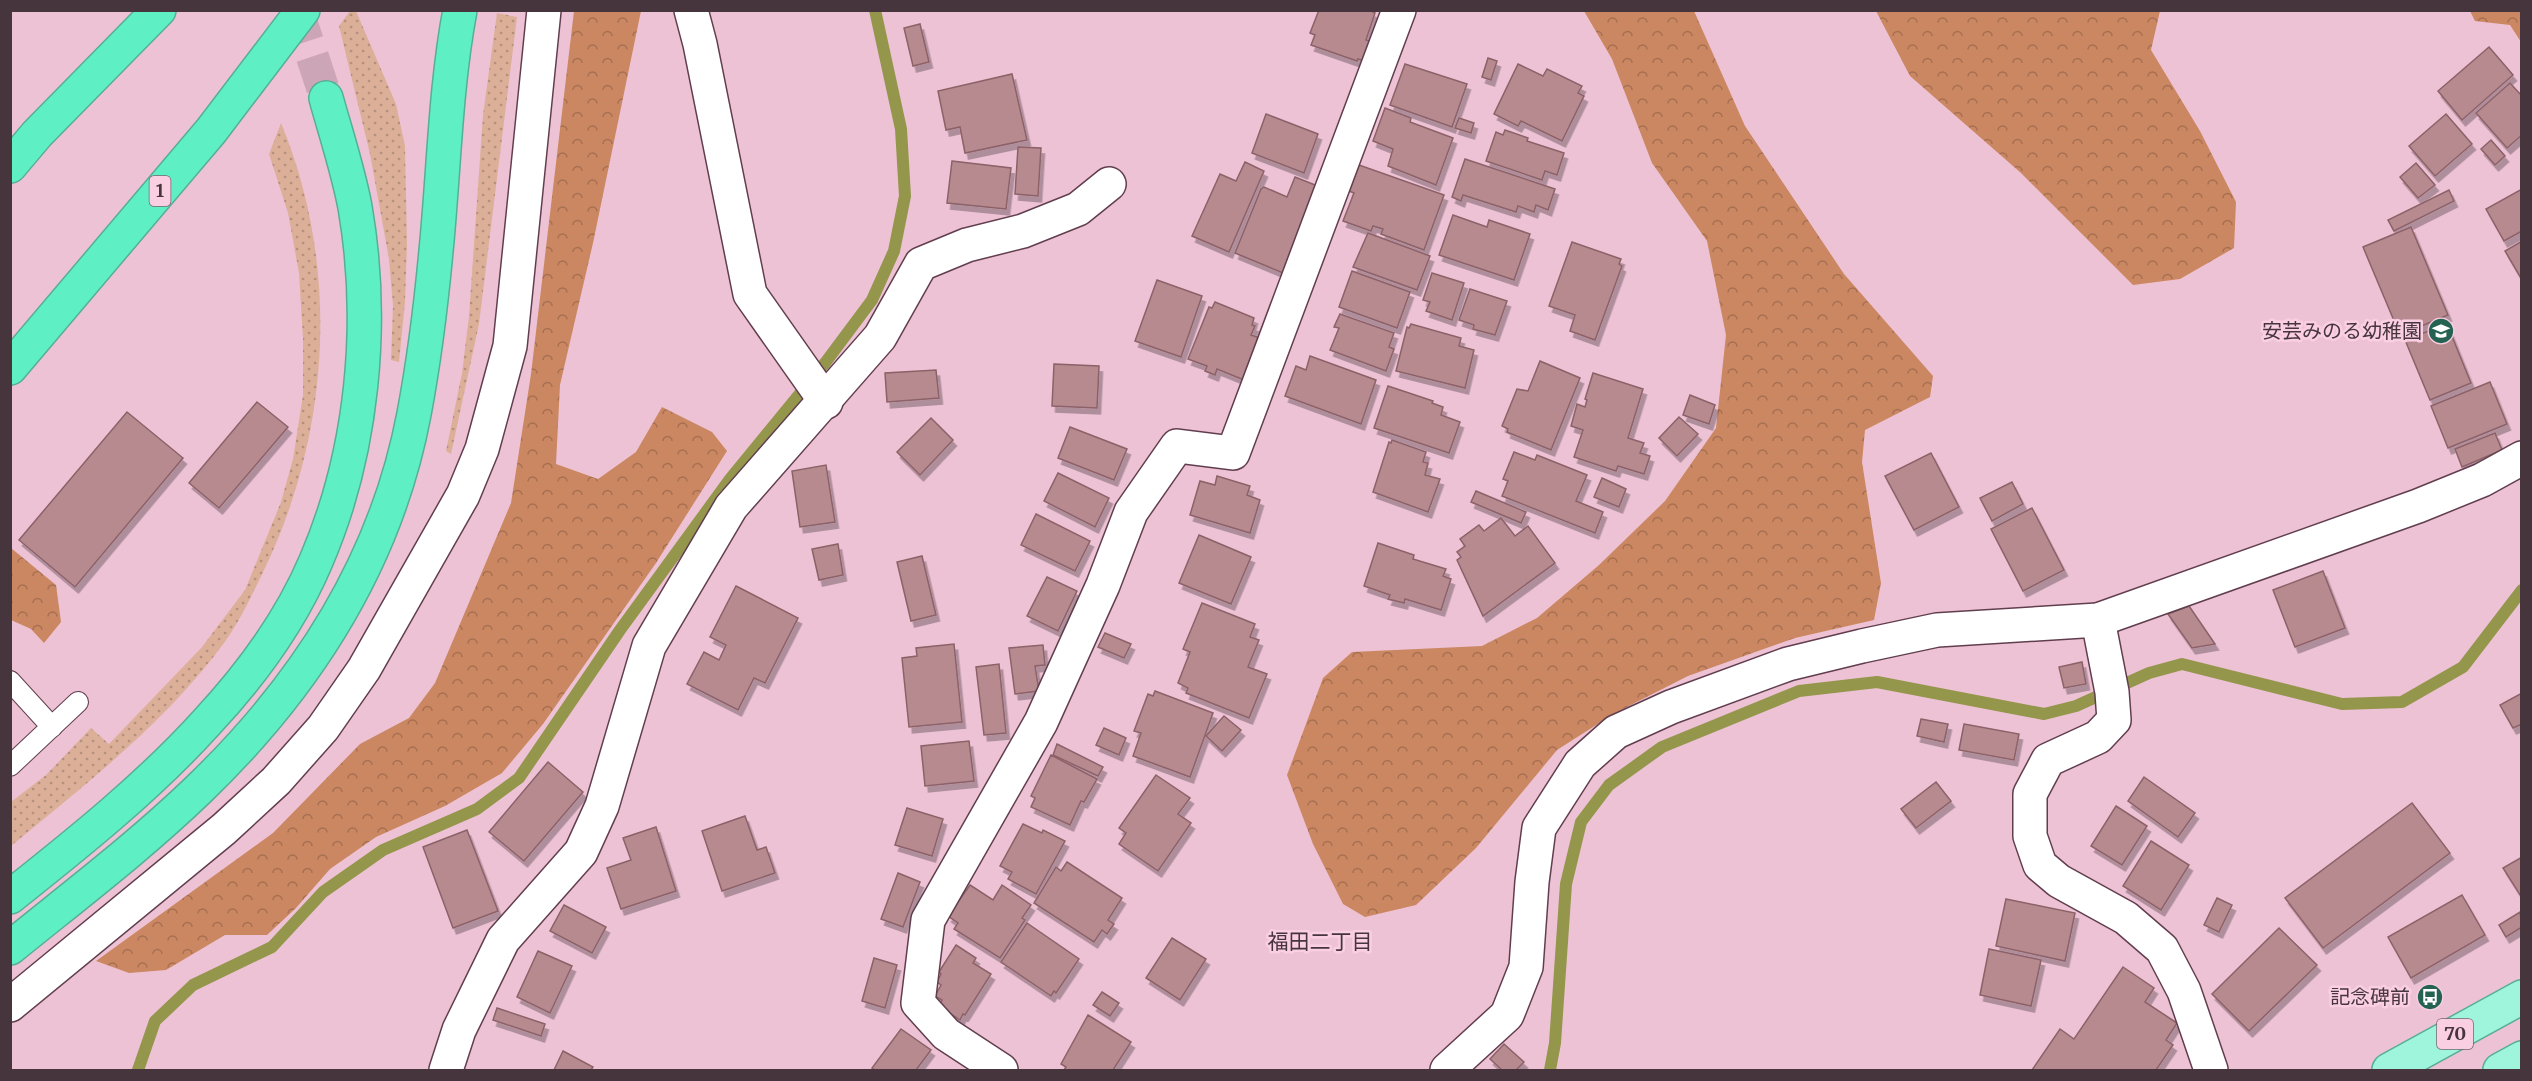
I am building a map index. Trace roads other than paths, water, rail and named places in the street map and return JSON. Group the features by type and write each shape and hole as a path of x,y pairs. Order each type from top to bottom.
{"highway":[{"path":"10,166 37,134 159,10"},
{"name":"1","path":"10,368 211,131 303,10"},
{"path":"10,948 141,841 200,789 251,735 294,682 335,624 368,561 395,493 414,414 436,250 452,59 460,10"},
{"path":"10,897 158,771 207,723 254,666 287,616 316,561 336,502 352,442 362,379 365,317 362,262 355,206 326,98"}],"main road":[{"name":"70","path":"2389,1071 2522,997"},
{"path":"2500,1071 2522,1058"}],"street":[{"path":"10,1005 224,829 284,772 323,728 364,669 463,495 482,449 510,346 544,10"},
{"path":"691,10 700,44 750,294 826,402"},
{"path":"1001,1071 946,1034 918,1002 928,920 1041,722 1103,585 1131,512 1177,446 1233,453 1399,10"},
{"path":"446,1071 459,1030 503,940 581,852 602,806 648,646 731,507 826,402 880,338 921,264 967,245 1023,231 1078,209 1108,184"},
{"path":"1447,1071 1507,1015 1526,967 1532,882 1539,828 1580,764 1616,732 1671,707 1777,668 1862,646 1936,630 2098,620 2418,506 2482,480 2522,458"},
{"path":"2098,620 2112,692 2114,720 2098,737 2048,760 2030,794 2030,836 2040,865 2059,881 2126,918 2162,949 2184,991 2211,1071"}],"lane":[{"path":"10,681 52,727"},
{"path":"10,766 78,702"}],"waterway":[{"path":"138,1070 155,1021 193,985 272,947 323,892 383,850 477,809 519,778 620,630 730,479 825,363 872,300 894,251 905,196 901,129 875,10"},
{"path":"1550,1070 1555,1043 1566,884 1581,822 1609,785 1662,747 1799,691 1877,682 2044,714 2076,706 2149,673 2182,664 2342,704 2402,702 2463,667 2522,590"}],"tunnel":[{"path":"297,10 326,98"}],"place":[{"name":"安芸みのる幼稚園","path":"2441,331"},
{"name":"記念碑前","path":"2430,997"}],"district":[{"name":"福田二丁目","path":"1320,942"}]}
